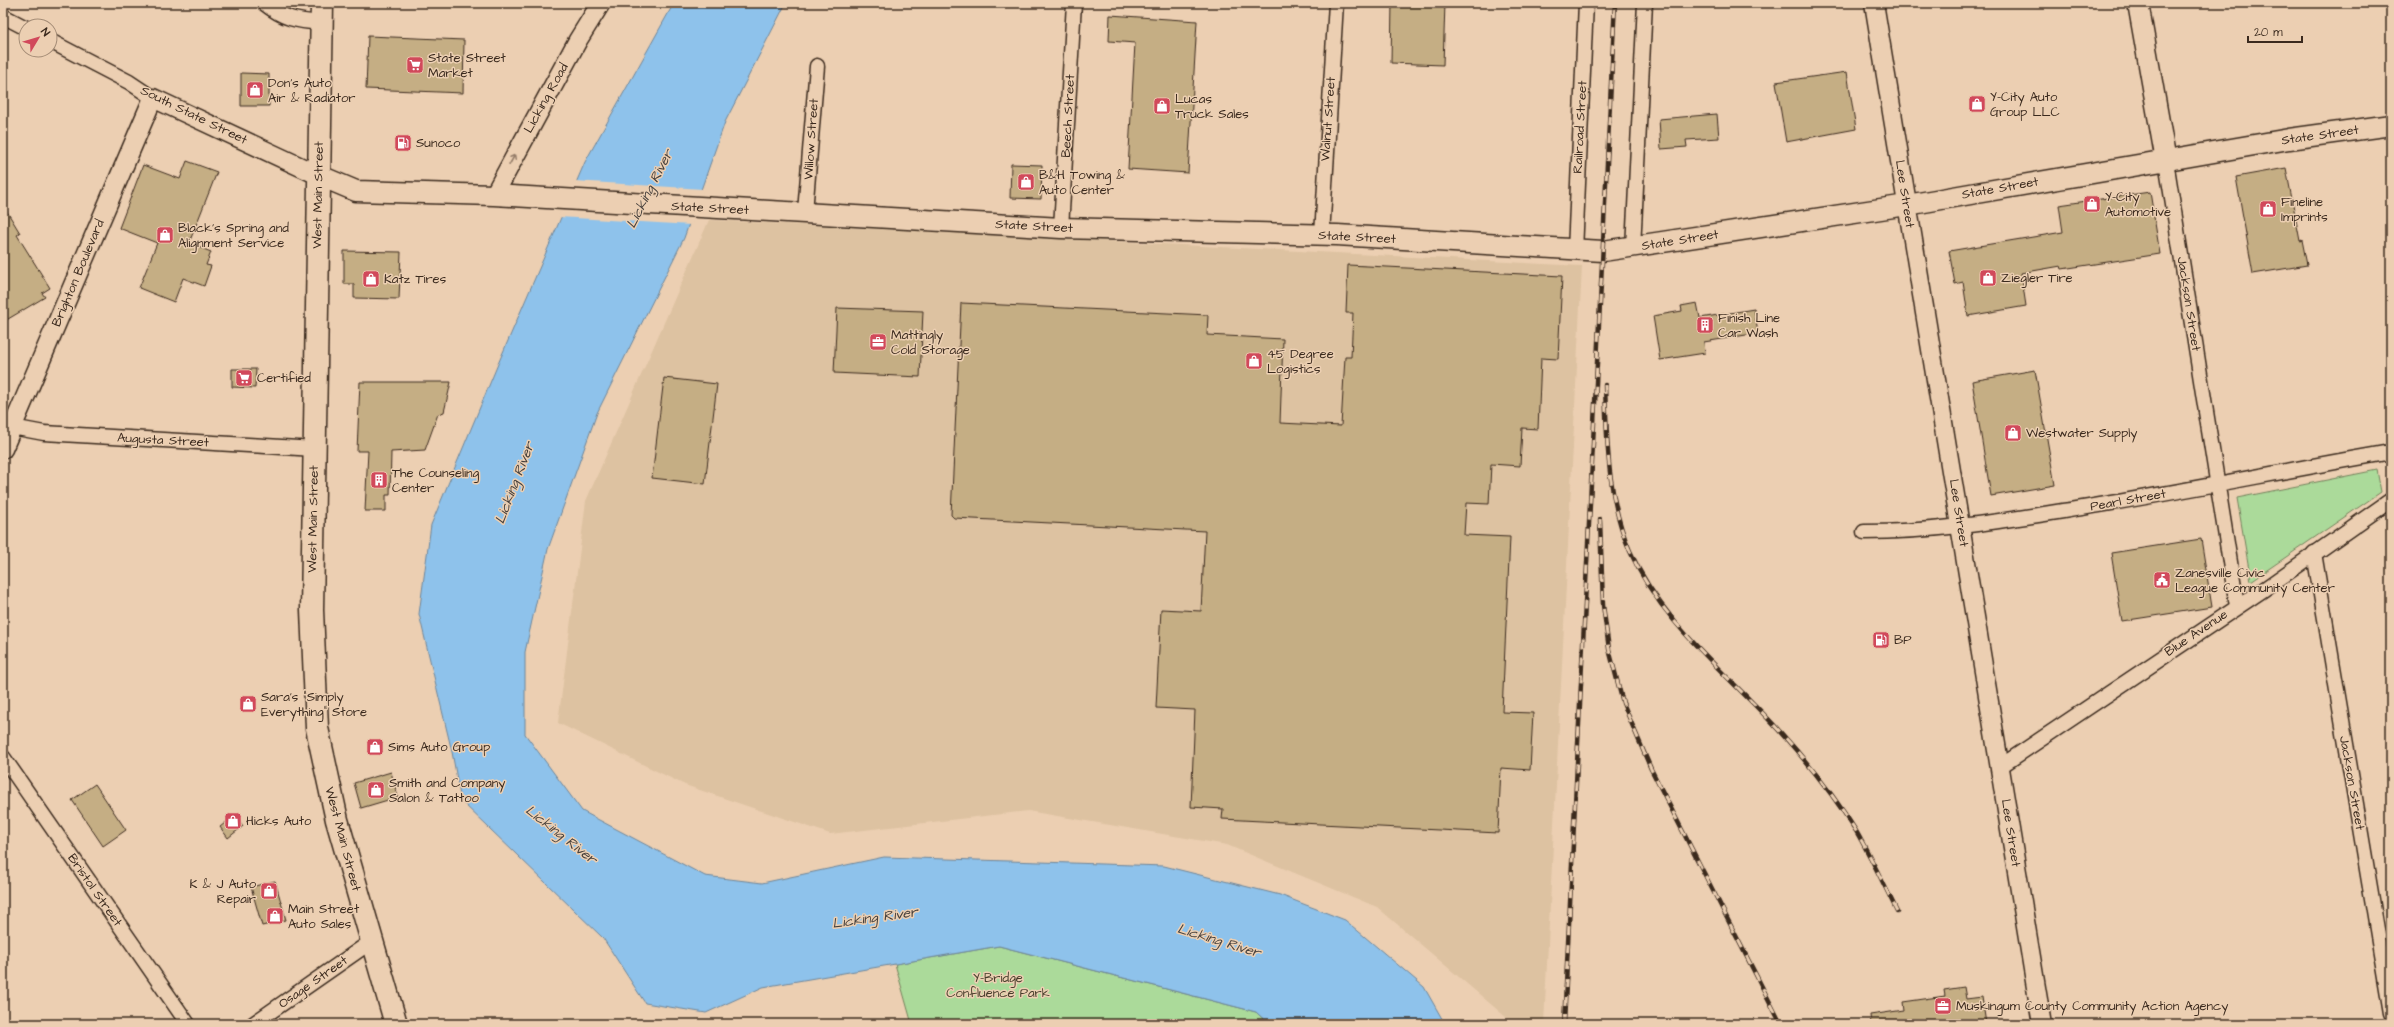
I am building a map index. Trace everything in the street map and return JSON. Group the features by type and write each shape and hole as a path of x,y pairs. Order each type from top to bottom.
{"main road":[{"name":"Jackson Street","path":"2138,3 2166,161"},
{"name":"West Main Street","path":"322,13 318,175 312,610 317,728 337,820 396,1024"},
{"name":"State Street","path":"318,175 356,191 515,196 1061,228 1322,235 1575,251 1633,248 1907,205 2289,139 2391,125"}],"street":[{"path":"264,3 278,14 294,20 322,13"},
{"name":"Licking Road","path":"494,195 578,40 601,3"},
{"name":"Beech Street","path":"1061,228 1074,3"},
{"name":"Walnut Street","path":"1322,235 1336,3"},
{"name":"Railroad Street","path":"1575,251 1586,3"},
{"path":"1633,248 1645,3"},
{"name":"Lee Street","path":"1874,3 2001,766 2042,1024"},
{"path":"3,16 18,24"},
{"name":"South State Street","path":"58,45 129,82 152,98 318,175"},
{"name":"Willow Street","path":"805,212 817,66"},
{"name":"Brighton Boulevard","path":"3,449 152,98"},
{"name":"Jackson Street","path":"2166,161 2237,606"},
{"name":"Augusta Street","path":"12,428 44,433 315,449"},
{"name":"Pearl Street","path":"1864,532 1896,532 1961,527 2218,484 2391,452"},
{"name":"Blue Avenue","path":"2001,766 2391,500"},
{"name":"Jackson Street","path":"2314,553 2391,1013"},
{"name":"Bristol Street","path":"3,757 188,1024"},
{"name":"Osage Street","path":"253,1024 372,941"}],"shaded area":[{"path":"709,220 1582,266 1544,1024 1514,1024 1377,907 1227,845 1028,811 830,834 685,785 558,723 586,501"}],"green space":[{"path":"2377,470 2381,492 2251,581 2237,498"},
{"name":"Y-Bridge Confluence Park","path":"999,946 1256,1012 1269,1024 912,1024 895,964"}],"water":[{"name":"Licking River","path":"674,3 786,3 725,122 684,238 597,413 548,549 525,652 525,734 582,811 705,876 762,883 884,857 1164,866 1280,895 1345,920 1424,987 1445,1024 1269,1024 1256,1012 999,946 763,987 706,1013 645,1003 603,938 461,801 452,752 419,614 431,525 585,162"}],"pier":[{"path":"575,181 703,189 691,225 559,217"}],"building":[{"path":"1392,3 1445,3 1443,65 1391,63"},
{"name":"Lucas Truck Sales","path":"1110,15 1197,21 1188,173 1128,169 1135,43 1109,41"},
{"name":"State Street Market","path":"368,36 464,40 463,93 366,89"},
{"path":"1847,72 1856,129 1786,142 1776,82"},
{"name":"Don's Auto Air & Radiator","path":"241,73 269,74 269,106 241,106"},
{"path":"1717,114 1719,138 1686,140 1687,147 1661,149 1659,119"},
{"name":"Black's Spring and Alignment Service","path":"187,161 217,172 189,243 211,252 206,265 211,266 204,286 183,278 174,302 139,288 157,243 119,228 143,165 180,179"},
{"name":"B&H Towing & Auto Center","path":"1011,164 1042,165 1041,199 1010,198"},
{"name":"Fineline Imprints","path":"2286,168 2300,241 2302,240 2307,265 2253,274 2236,177"},
{"path":"2150,192 2160,254 2062,269 2061,266 2021,273 2026,306 1968,316 1963,282 1955,284 1949,251 2063,232 2059,205"},
{"path":"3,205 20,233 17,235 50,288 42,293 45,297 3,322"},
{"name":"Katz Tires","path":"344,251 401,252 399,299 354,298 354,284 344,284"},
{"path":"1348,265 1562,276 1558,359 1541,358 1538,429 1522,428 1520,466 1491,464 1489,504 1466,503 1464,535 1510,537 1502,712 1533,713 1530,770 1501,768 1498,833 1222,819 1223,809 1191,807 1195,710 1156,708 1161,609 1201,611 1205,531 954,518 951,515 961,303 1208,315 1207,335 1283,339 1280,423 1341,426 1345,357 1351,357 1353,313 1346,313"},
{"name":"Finish Line Car Wash","path":"1697,303 1700,318 1754,309 1758,333 1704,342 1705,353 1660,360 1653,316 1682,311 1681,306"},
{"name":"Mattingly Cold Storage","path":"837,308 923,311 920,377 834,373"},
{"name":"Certified","path":"232,369 256,369 255,388 232,387"},
{"name":"Westwater Supply","path":"2035,370 2055,485 1991,496 1972,381"},
{"path":"664,378 717,384 705,484 652,478"},
{"path":"360,382 451,382 444,412 438,414 425,450 391,452 390,495 386,495 386,511 365,511 368,451 357,451"},
{"name":"Zanesville Civic League Community Center","path":"2201,539 2212,607 2122,621 2111,553"},
{"name":"Smith and Company Salon & Tattoo","path":"391,772 398,797 361,808 354,783"},
{"path":"95,784 126,830 103,846 72,800"},
{"name":"Hicks Auto","path":"235,815 243,826 228,838 220,827"},
{"path":"275,881 286,920 262,926 251,887"},
{"name":"Muskingum County Community Action Agency","path":"1964,987 1966,999 1982,997 1986,1024 1871,1024 1870,1015 1904,1010 1903,1002 1945,996 1944,990"}],"railway":[{"path":"1564,1024 1615,3"},
{"path":"1605,385 1608,448 1617,511 1622,531 1630,551 1644,578 1660,603 1678,626 1762,712 1821,781 1856,831 1897,911"},
{"path":"1600,519 1603,605 1609,649 1623,703 1651,769 1781,1024"}],"place":[{"name":"State Street Market","path":"415,65"},
{"name":"Don's Auto Air & Radiator","path":"255,90"},
{"name":"Y-City Auto Group LLC","path":"1977,104"},
{"name":"Lucas Truck Sales","path":"1162,106"},
{"name":"Sunoco","path":"403,143"},
{"name":"B&H Towing & Auto Center","path":"1026,182"},
{"name":"Y-City Automotive","path":"2092,204"},
{"name":"Fineline Imprints","path":"2268,209"},
{"name":"Black's Spring and Alignment Service","path":"165,235"},
{"name":"Ziegler Tire","path":"1988,278"},
{"name":"Katz Tires","path":"371,279"},
{"name":"Finish Line Car Wash","path":"1705,325"},
{"name":"Mattingly Cold Storage","path":"878,342"},
{"name":"45 Degree Logistics","path":"1254,361"},
{"name":"Certified","path":"244,378"},
{"name":"Westwater Supply","path":"2013,433"},
{"name":"The Counseling Center","path":"379,480"},
{"name":"Zanesville Civic League Community Center","path":"2162,580"},
{"name":"BP","path":"1881,640"},
{"name":"Sara's \"Simply Everything\" Store","path":"248,704"},
{"name":"Sims Auto Group","path":"375,747"},
{"name":"Smith and Company Salon & Tattoo","path":"376,790"},
{"name":"Hicks Auto","path":"233,821"},
{"name":"K & J Auto Repair","path":"269,891"},
{"name":"Main Street Auto Sales","path":"275,916"},
{"name":"Muskingum County Community Action Agency","path":"1943,1006"}]}
